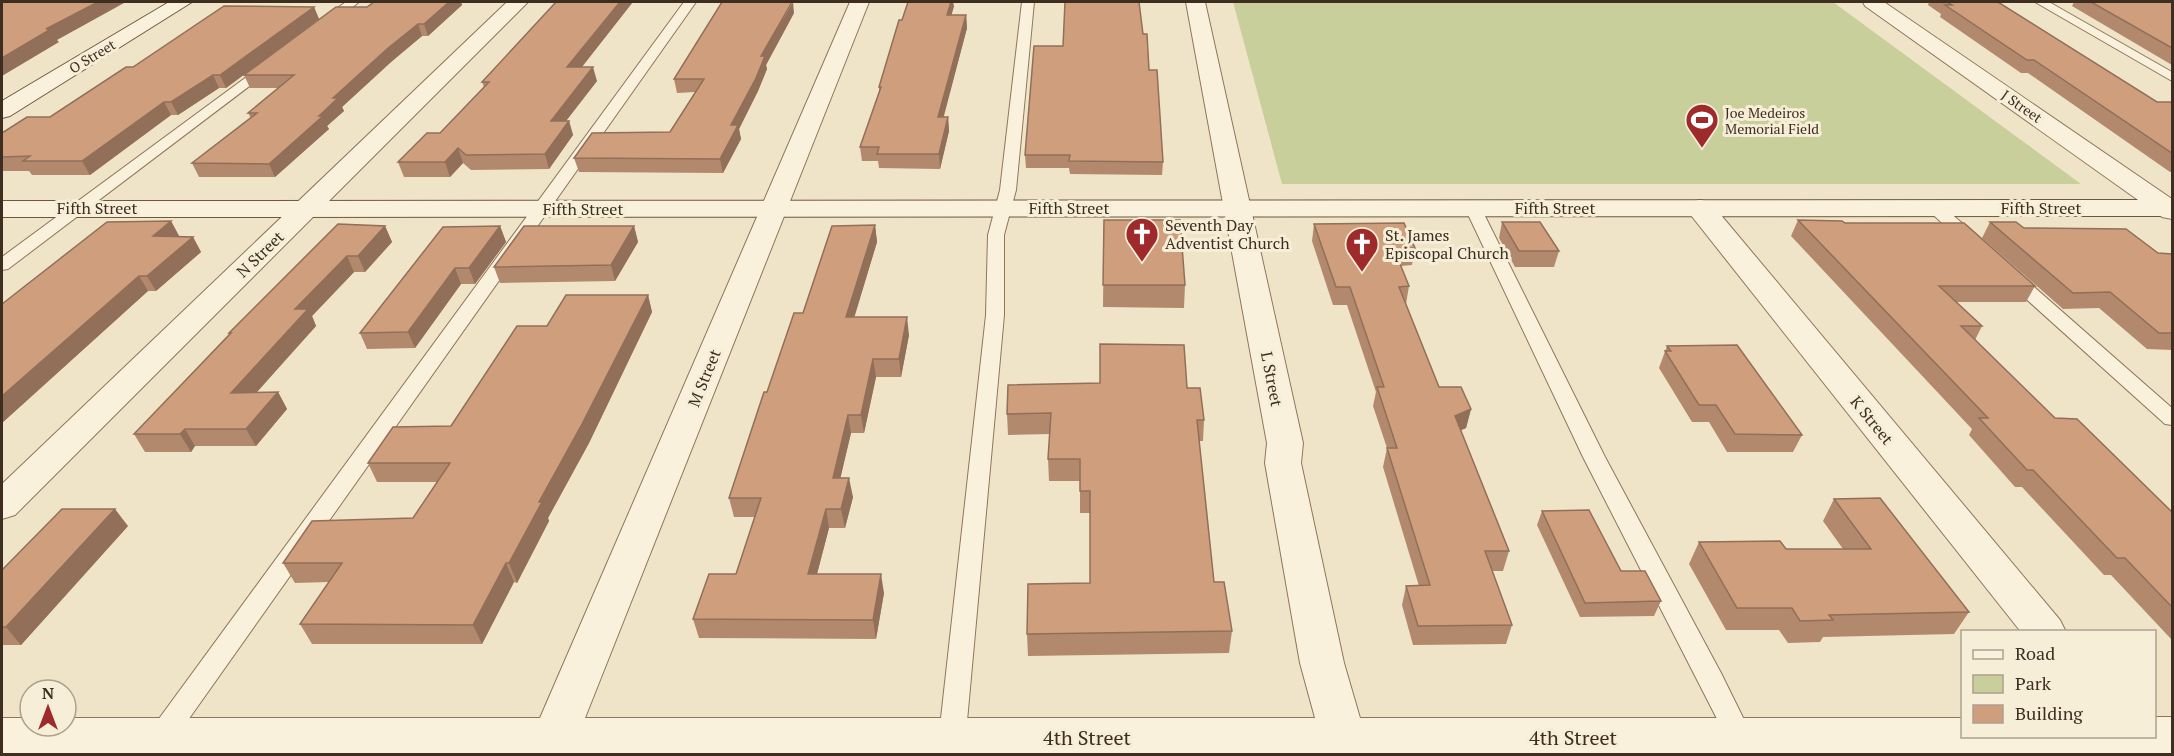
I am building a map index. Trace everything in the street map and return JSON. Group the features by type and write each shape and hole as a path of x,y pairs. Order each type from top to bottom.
{"street":[{"name":"O Street","path":"2,111 182,2"},
{"name":"N Street","path":"2,506 518,2"},
{"name":"M Street","path":"552,746 859,2"},
{"name":"L Street","path":"1196,2 1285,443 1283,463 1322,663 1347,746"},
{"name":"J Street","path":"1872,2 2171,209"},
{"name":"K Street","path":"1700,208 2042,630"},
{"name":"Fifth Street","path":"2,209 2171,209"},
{"name":"4th Street","path":"2156,737 2172,737"},
{"name":"4th Street","path":"2,738 155,746 1744,746 2087,738"},
{"path":"2131,738 2144,754"}],"lane":[{"path":"315,30 353,2"},
{"path":"155,746 690,2"},
{"path":"951,746 995,315 996,235 1008,190 1028,2"},
{"path":"2041,2 2172,77"},
{"path":"2,265 277,59"},
{"path":"1473,208 1594,457 1712,680 1744,746"},
{"path":"1935,208 2172,419"}],"green space":[{"path":"1233,2 1833,2 2081,184 1282,184"}],"building":[{"path":"2,2 98,2 46,29 51,29 2,58"},
{"path":"374,2 449,2 424,24 418,24 387,49 333,98 338,98 319,116 323,116 269,164 192,163 257,113 248,113 294,75 244,75 336,7 367,7"},
{"path":"556,2 620,2 567,67 593,67 551,121 569,121 545,154 466,155 458,148 445,162 398,162 427,133 440,133 489,82 482,82"},
{"path":"722,2 792,2 761,56 765,56 756,78 731,125 738,125 720,159 574,158 592,133 670,132 704,79 674,79"},
{"path":"908,2 951,2 947,15 966,15 938,117 948,117 939,154 877,154 879,147 860,147 881,87 879,87 899,20 902,20"},
{"path":"1065,2 1139,2 1143,34 1147,34 1149,70 1157,70 1163,162 1069,161 1070,155 1025,155 1034,46 1063,46"},
{"path":"1947,2 1998,2 2157,102 2172,102 2172,153 2034,60 2027,60 1945,5 1952,5"},
{"path":"2091,2 2172,2 2172,48"},
{"path":"224,6 314,7 220,75 213,75 171,102 164,102 82,161 23,161 30,156 2,157 2,133 27,117 50,117 126,67 133,67"},
{"path":"1104,220 1180,220 1185,285 1103,285"},
{"path":"1798,220 1842,221 1845,223 1964,223 2035,286 1939,286 1982,326 1961,326 2055,418 2077,419 2172,512 2172,607 2125,558 2117,558 2033,470 2027,470 1979,418 1988,418"},
{"path":"171,221 153,236 193,237 147,276 139,276 2,396 2,304 107,222"},
{"path":"1502,222 1540,222 1559,251 1519,251"},
{"path":"1990,222 2016,222 2024,228 2126,229 2158,253 2172,254 2172,333 2159,333 2110,292 2073,293"},
{"path":"1404,223 1415,248 1394,249 1409,286 1399,287 1439,387 1461,387 1471,409 1455,416 1509,551 1485,551 1512,625 1418,626 1406,586 1430,585 1387,448 1397,448 1377,387 1384,387 1350,287 1336,287 1314,224"},
{"path":"338,224 385,226 358,256 347,256 295,309 308,309 231,393 278,392 246,429 185,429 180,434 134,434 231,333 229,333"},
{"path":"875,225 846,317 907,317 899,359 873,359 861,415 848,415 833,478 849,478 841,509 826,509 808,574 881,574 873,620 693,619 709,574 736,574 761,498 729,498 764,392 767,392 794,313 803,313 832,226"},
{"path":"500,226 469,268 455,268 408,332 360,333 443,227"},
{"path":"524,226 634,226 611,265 494,267"},
{"path":"566,295 648,295 539,502 542,502 473,625 300,624 342,563 283,563 312,521 413,518 450,463 368,463 393,427 451,426 517,326 547,326"},
{"path":"1100,344 1184,345 1187,388 1200,388 1204,420 1197,420 1214,582 1224,582 1232,631 1027,634 1028,584 1090,583 1090,491 1080,491 1080,459 1048,459 1051,413 1007,414 1008,385 1100,383"},
{"path":"1737,345 1802,435 1735,434 1716,405 1699,405 1665,351 1671,351 1667,346"},
{"path":"1880,498 1969,612 1829,615 1833,620 1800,621 1792,608 1737,608 1699,542 1780,541 1786,549 1871,549 1834,499"},
{"path":"62,509 115,509 6,627 2,627 2,570"},
{"path":"1589,510 1621,571 1645,571 1661,601 1585,603 1542,511"}],"place":[{"name":"Joe Medeiros Memorial Field","path":"1702,149"},
{"name":"Seventh Day Adventist Church","path":"1142,263"},
{"name":"St. James Episcopal Church","path":"1362,273"}]}
